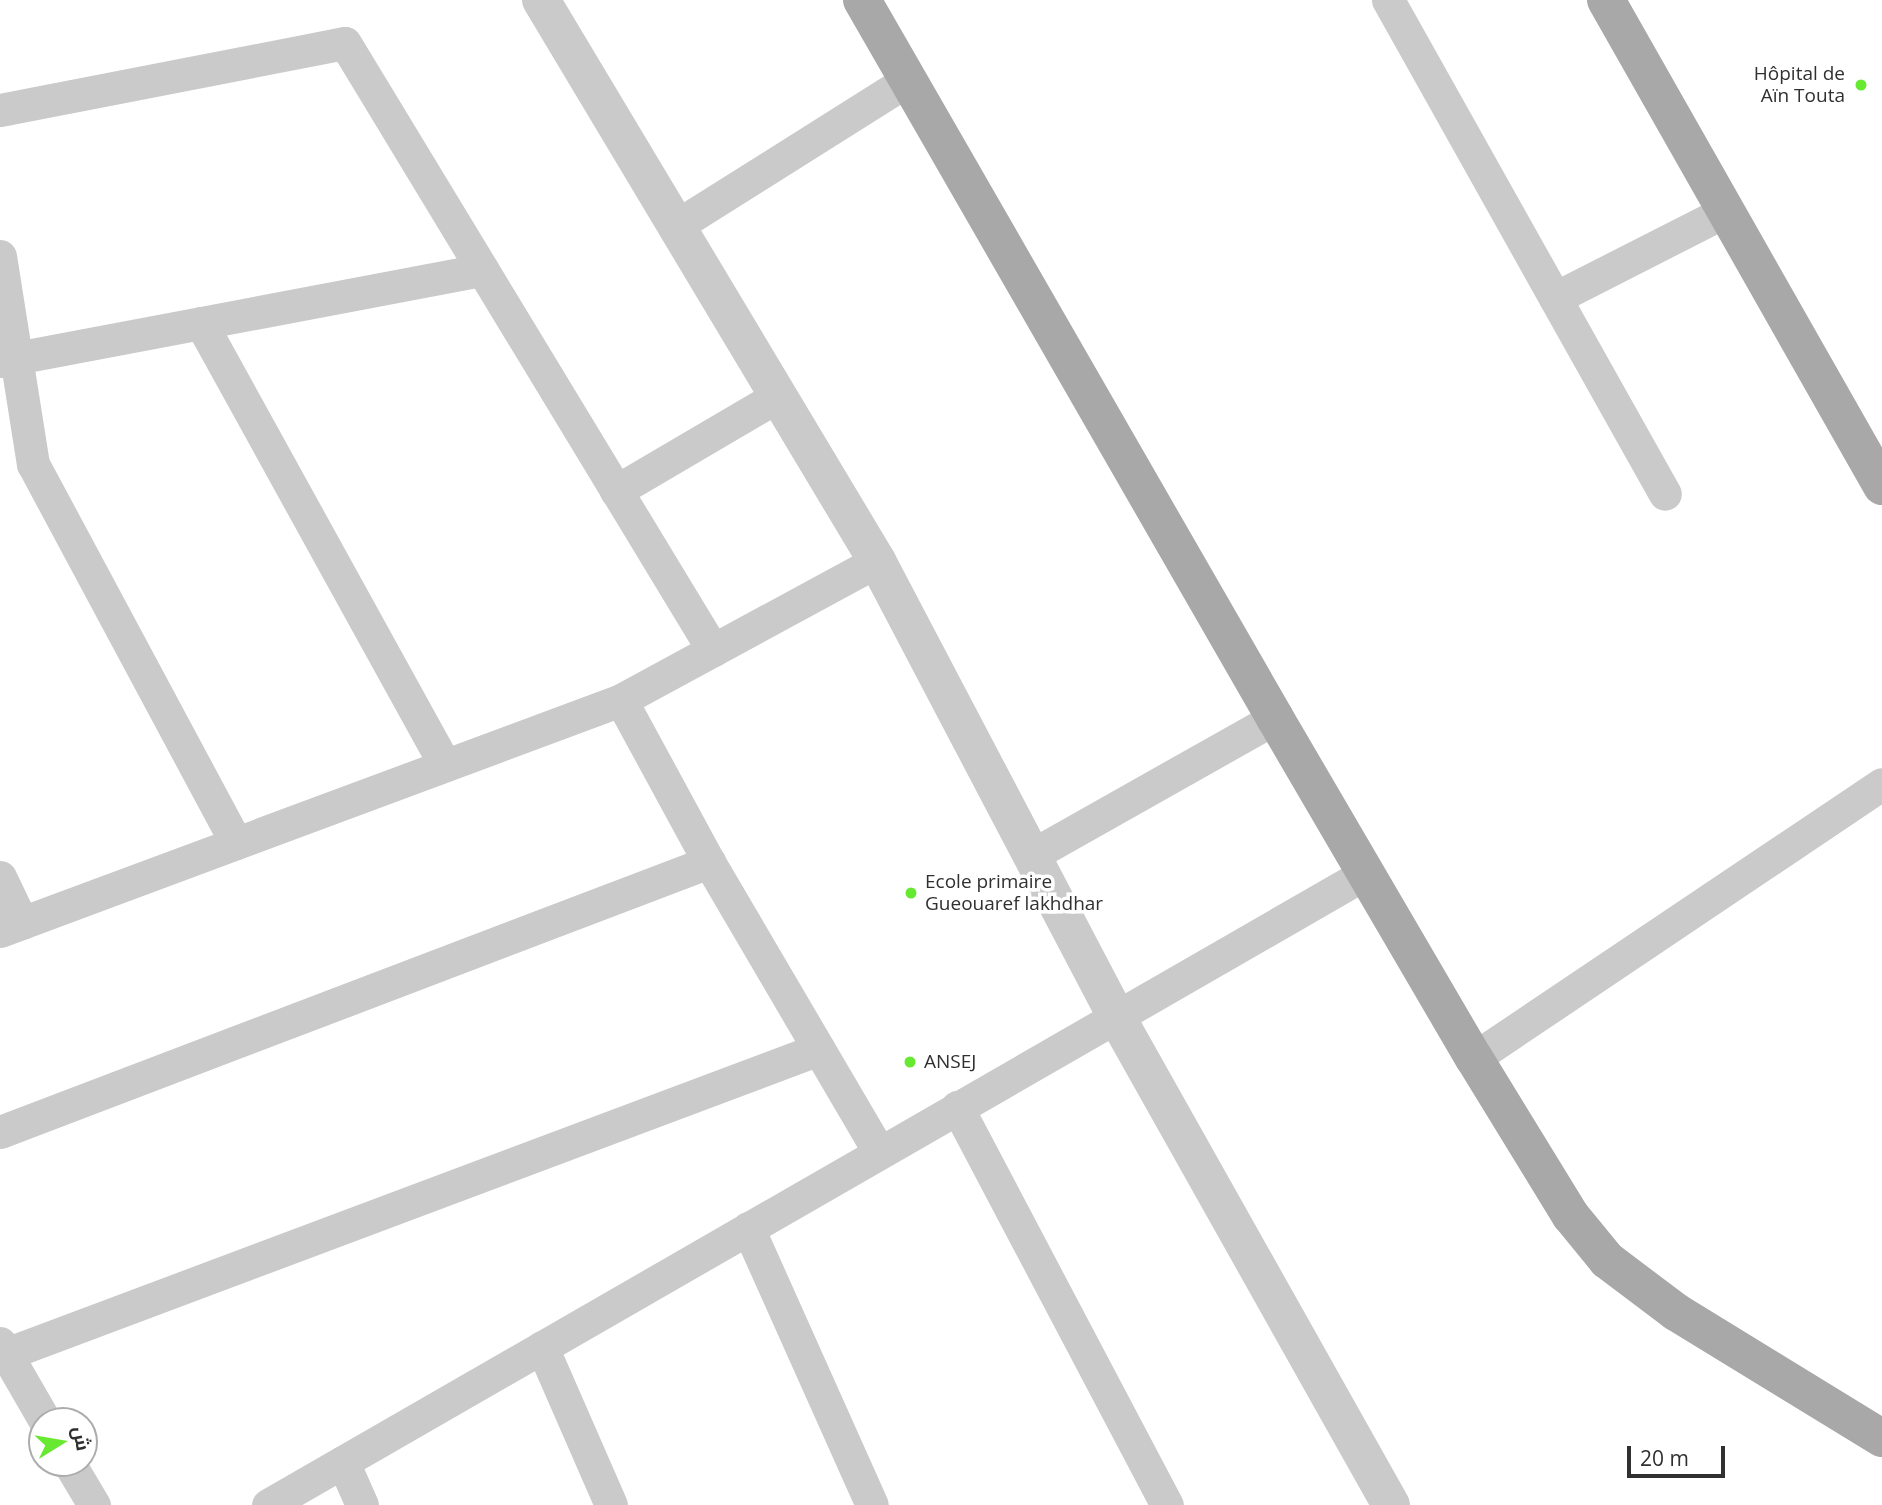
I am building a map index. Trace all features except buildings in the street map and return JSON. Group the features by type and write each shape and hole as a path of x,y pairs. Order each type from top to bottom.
{"main road":[{"path":"862,0 1275,718 1474,1058 1571,1216 1607,1260 1676,1312 1882,1438"},
{"path":"1606,0 1882,486"}],"street":[{"path":"1388,0 1665,494"},
{"path":"547,2 676,226 877,561 1116,1016 1391,1505"},
{"path":"0,110 345,43 713,650"},
{"path":"676,226 908,80"},
{"path":"1555,298 1726,211"},
{"path":"0,256 7,360 33,464 236,843"},
{"path":"7,360 483,270"},
{"path":"201,323 445,765"},
{"path":"616,491 778,396"},
{"path":"0,877 11,927 621,700 877,561"},
{"path":"621,700 709,862 879,1152"},
{"path":"1032,855 1275,718"},
{"path":"1474,1058 1882,783"},
{"path":"0,1132 709,862"},
{"path":"268,1505 1366,873"},
{"path":"37,1407 3,1348 819,1049"},
{"path":"957,1107 1167,1505"},
{"path":"748,1228 872,1505"},
{"path":"542,1347 611,1505"},
{"path":"343,1462 362,1505"},
{"path":"77,1477 94,1505"}],"place":[{"name":"Hôpital de Aïn Touta","path":"1861,85"},
{"name":"Ecole primaire Gueouaref lakhdhar","path":"911,893"},
{"name":"ANSEJ","path":"910,1062"}]}
